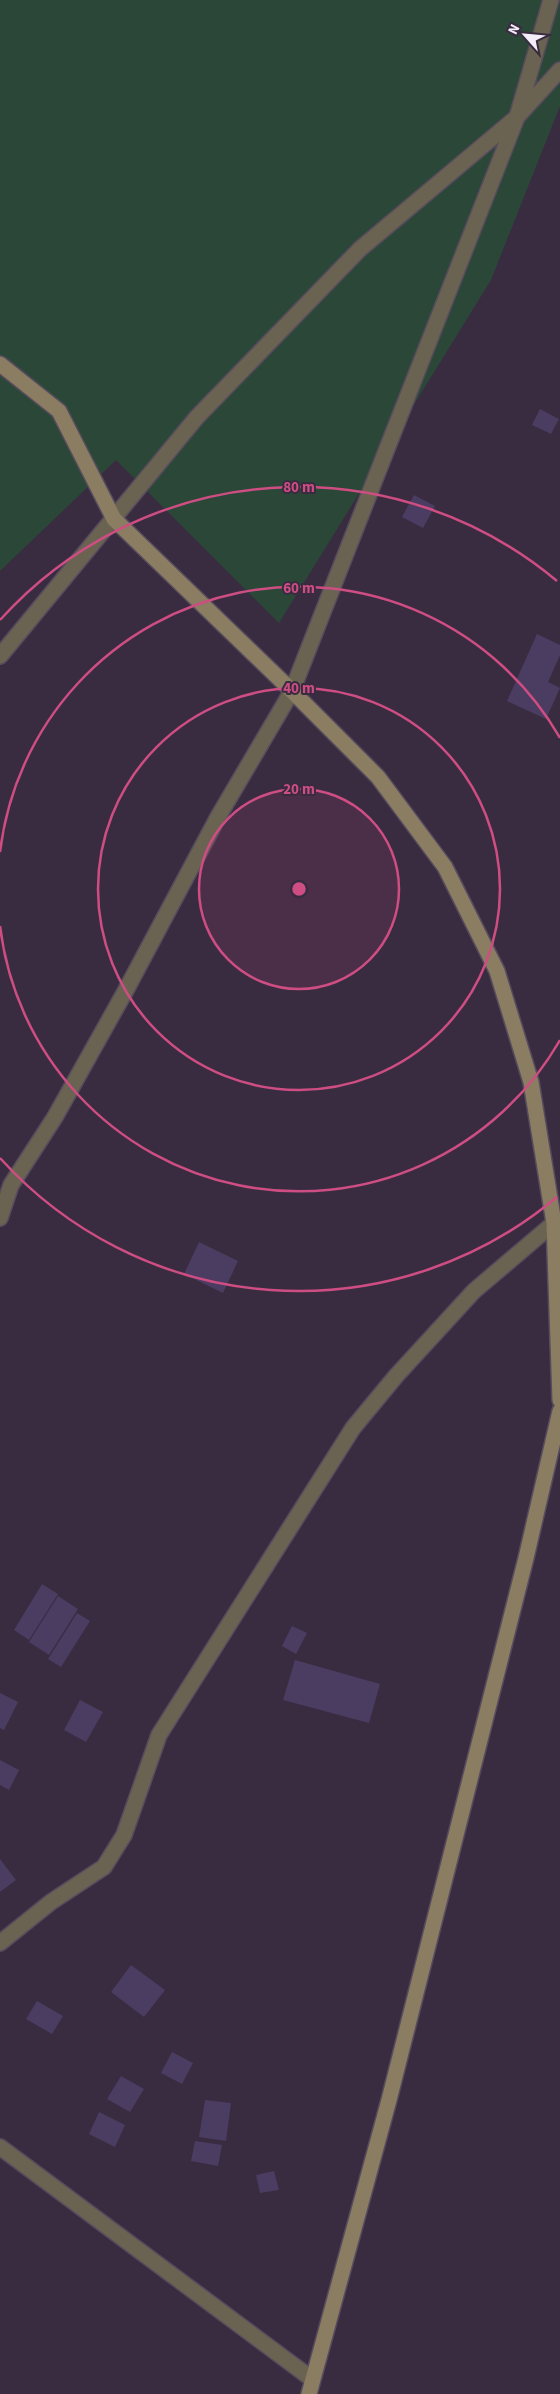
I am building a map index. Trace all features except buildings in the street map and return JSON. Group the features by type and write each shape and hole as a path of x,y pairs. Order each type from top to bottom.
{"street":[{"path":"0,1218 11,1185 55,1116 126,990 218,817 292,690 517,117 551,0"},
{"path":"0,656 197,417 360,248 517,117 560,70"},
{"path":"0,364 59,411 114,519 292,690 378,777 445,867 497,971 531,1082 554,1223 560,1400"},
{"path":"0,1943 51,1902 104,1867 124,1835 159,1735 353,1428 396,1376 474,1291 554,1223"},
{"path":"309,2394 394,2081 524,1568 560,1411"},
{"path":"0,2147 312,2379"}],"green space":[{"path":"0,0 560,0 560,106 491,280 279,623 116,460 0,571"}]}
